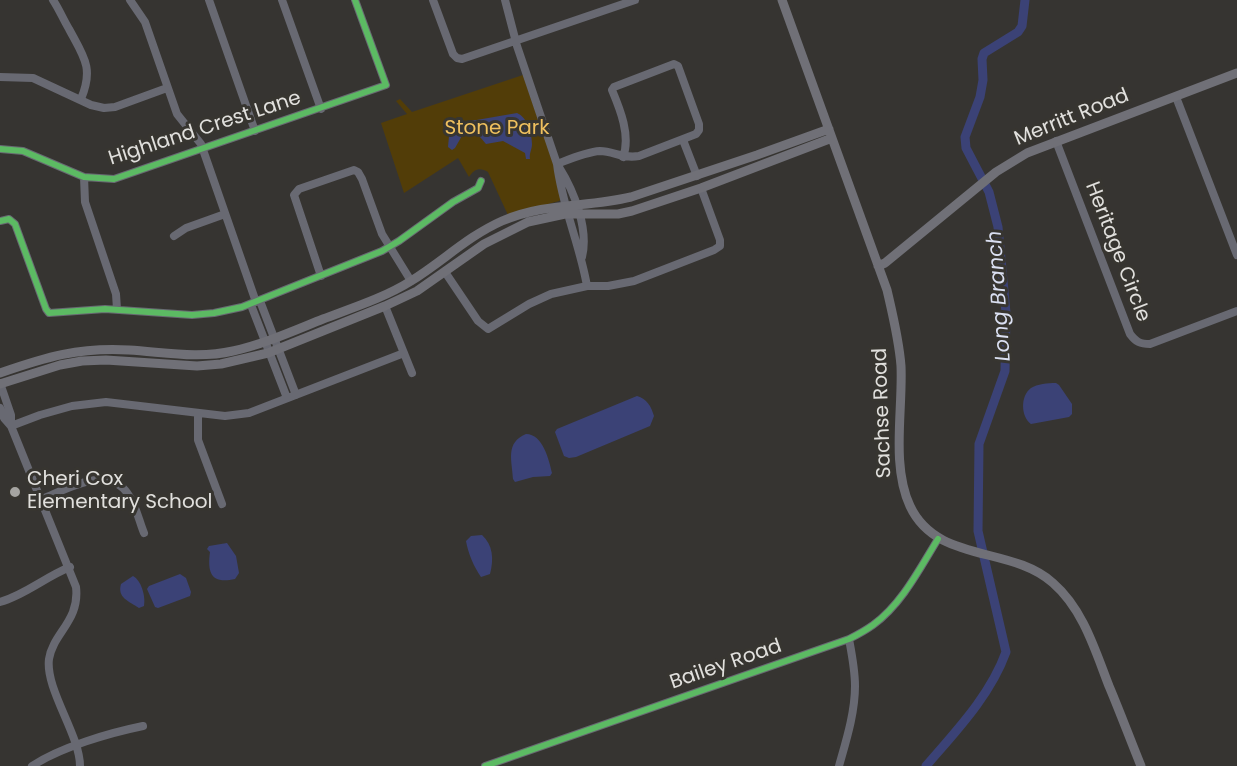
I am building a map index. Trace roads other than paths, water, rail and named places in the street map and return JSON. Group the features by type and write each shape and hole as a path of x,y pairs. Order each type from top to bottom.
{"main road":[{"name":"Sachse Road","path":"782,0 887,290 898,340 901,368 901,473 910,506 916,516 938,539 964,550 1014,561 1041,573 1071,603 1081,618 1141,766"},
{"name":"Merritt Road","path":"878,266 885,263 996,172 1027,153 1237,73"},
{"path":"0,383 60,365 82,361 106,360 197,366 222,364 273,351 417,291 477,248 528,222 572,209 614,201 830,133"},
{"path":"0,373 28,362 63,353 90,350 128,350 169,355 205,355 232,351 269,340 389,293 411,281 488,228 542,208 618,214 632,211 701,188 830,133"}],"street":[{"path":"53,0 80,48 87,68 87,85 81,99"},
{"path":"130,0 144,22 178,118 198,139 203,149 273,351 286,398"},
{"path":"209,0 255,131"},
{"path":"282,0 321,109"},
{"name":"Highland Crest Lane","path":"0,149 16,149 34,154 84,177 119,178 386,85 355,0"},
{"path":"434,0 451,50 457,58 466,57 635,0"},
{"path":"505,0 515,41 557,164 567,180 576,247 582,257 587,286"},
{"path":"557,164 603,151 623,157 639,156 696,134 699,124 678,66 674,64 620,84 612,90 626,141 623,157"},
{"path":"0,77 33,78 98,107 109,108 167,88"},
{"path":"1176,97 1237,255"},
{"path":"683,140 697,176"},
{"name":"Heritage Circle","path":"1056,141 1130,334 1135,340 1140,344 1150,344 1237,310"},
{"path":"321,276 294,198 295,192 347,171 356,171 362,179 379,227 411,281"},
{"path":"84,177 85,202 116,294 117,309"},
{"path":"0,221 9,219 15,224 45,309 49,313 117,309 192,315 223,312 256,303 375,255 390,247 453,202 478,188 481,181"},
{"path":"446,272 478,321 488,329 551,294 587,286 608,286 634,281 717,248 720,240 701,188"},
{"path":"174,236 186,228 225,214"},
{"path":"385,306 412,373"},
{"path":"273,351 296,394"},
{"path":"11,426 72,406 106,402 225,416 249,412 404,353"},
{"path":"0,383 11,415 11,426"},
{"path":"0,408 4,418 11,426 42,499 70,567 78,597 75,610 49,659 50,674 80,766"},
{"path":"198,413 198,440 222,504"},
{"path":"42,499 86,481 103,479 116,483 128,493 144,533"},
{"name":"Bailey Road","path":"485,766 849,639 875,624 891,607 905,590 938,539"},
{"path":"0,602 14,598 53,574 70,567"},
{"path":"839,766 847,736 855,688 849,639"},
{"path":"32,766 41,760 75,747 117,732 143,726"}],"water":[{"path":"517,113 524,118 530,130 532,144 530,159 526,159 525,153 503,141 486,144 471,132 463,134 452,150 448,147 449,136 459,123"},
{"path":"1056,383 1072,404 1072,414 1069,417 1031,424 1025,417 1023,406 1027,392 1036,386"},
{"path":"637,396 646,401 651,409 654,416 650,426 576,457 564,456 555,432 557,429"},
{"path":"526,434 537,438 541,443 552,473 550,476 533,477 515,482 511,459 512,447 519,438"},
{"path":"482,535 490,548 492,563 490,574 481,577 466,541 471,536"},
{"path":"227,543 236,556 239,573 235,579 221,580 213,576 211,572 210,552 207,549 209,546"},
{"path":"180,574 186,578 191,592 190,596 158,608 155,607 147,589 149,586"},
{"path":"133,576 141,585 144,593 144,606 139,608 122,596 120,589 121,584"}],"waterway":[{"name":"Long Branch","path":"926,766 982,698 1006,652 978,531 979,444 1005,371 1006,313 998,227 989,192 966,148 965,137 980,97 984,53 1018,32 1022,26 1025,0"}],"place":[{"name":"Cheri Cox Elementary School","path":"15,492"}],"park label":[{"name":"Stone Park","path":"497,129"}]}
